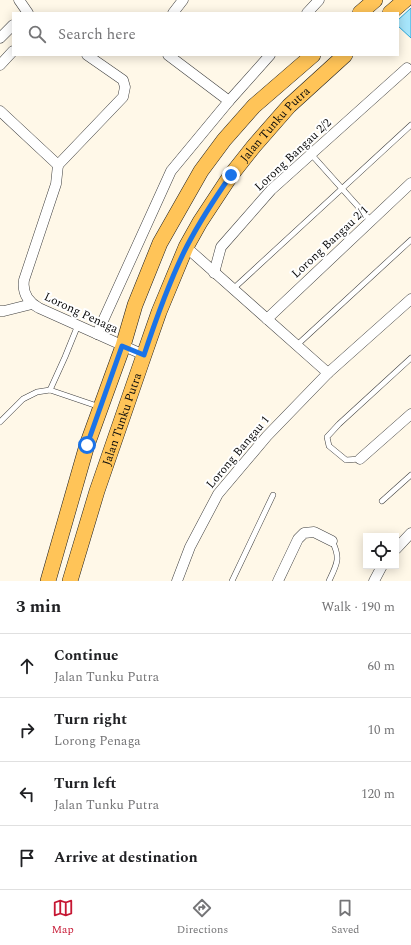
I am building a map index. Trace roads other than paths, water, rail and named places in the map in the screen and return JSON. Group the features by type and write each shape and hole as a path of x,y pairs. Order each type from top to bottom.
{"main road":[{"path":"391,12 405,0"},
{"path":"361,12 373,1"},
{"name":"Jalan Tunku Putra","path":"48,581 87,445 101,408 135,305 160,243 201,171 224,140 244,116 312,56"},
{"name":"Jalan Tunku Putra","path":"70,581 97,491 144,355 159,312 186,247 200,222 231,175 254,146 289,106 344,56"}],"street":[{"path":"19,0 26,12"},
{"path":"174,12 183,0"},
{"path":"308,12 319,0"},
{"path":"0,38 12,26"},
{"path":"0,65 12,52"},
{"path":"0,112 58,165 124,97 125,87 123,80 88,56"},
{"path":"169,56 229,101"},
{"path":"97,334 171,171 229,101 269,56"},
{"name":"Lorong Bangau 2/2","path":"214,273 220,247 271,190 407,68"},
{"name":"Lorong Penaga","path":"58,165 56,184 24,280 24,293 32,304 38,308 144,355"},
{"name":"Lorong Bangau 2/1","path":"267,319 411,183"},
{"path":"186,247 328,373"},
{"name":"Lorong Bangau 1","path":"177,581 190,547 218,494 266,436 328,373 411,299"},
{"path":"0,311 32,304"},
{"path":"360,459 411,414"},
{"path":"278,581 298,539 304,533 314,532 332,541"},
{"path":"399,546 411,533"},
{"path":"374,581 380,569"}],"lane":[{"path":"233,289 411,125"},
{"path":"311,154 371,221"},
{"path":"297,345 411,240"},
{"path":"50,390 78,325"},
{"path":"360,459 346,460 329,446 327,437 339,424 411,358"},
{"path":"0,422 23,399 37,392 50,390 101,408"},
{"path":"382,501 411,475"},
{"path":"232,581 273,495"},
{"path":"329,581 338,564 337,551 332,541"}],"water":[{"path":"411,8 411,38 399,27 399,19"}]}
